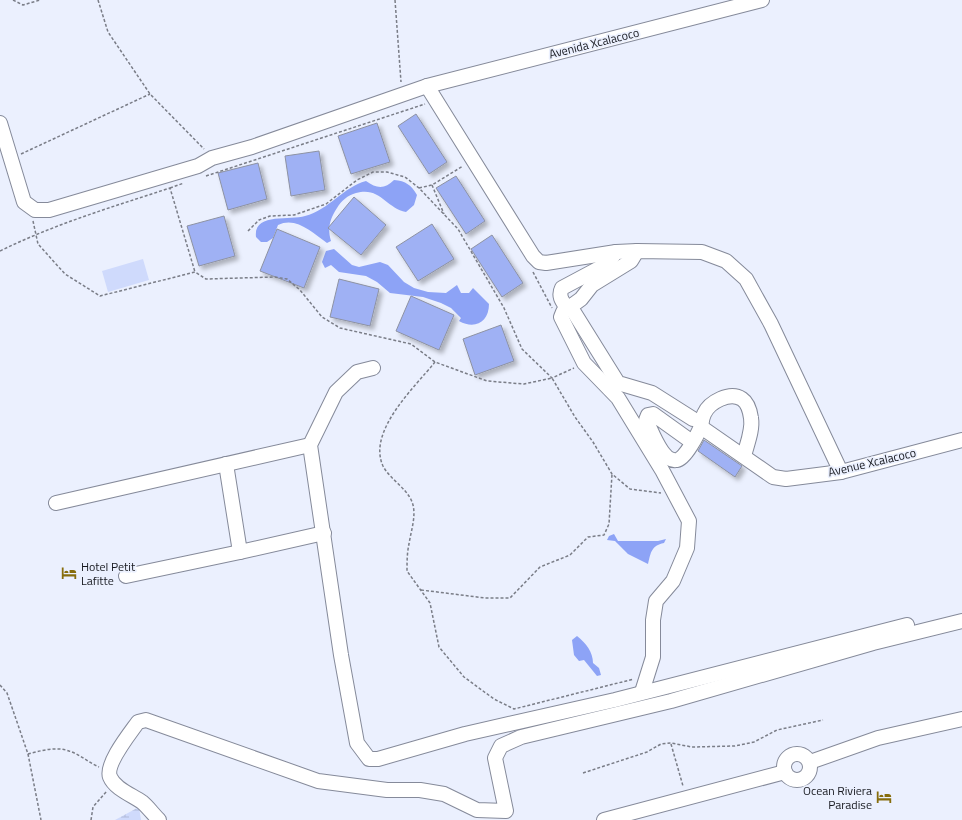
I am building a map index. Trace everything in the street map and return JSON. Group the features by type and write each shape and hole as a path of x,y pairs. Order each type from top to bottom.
{"street":[{"name":"Avenida Xcalacoco","path":"35,210 49,210 198,166 212,158 252,147 427,86 762,0"},
{"path":"427,86 533,256 539,262 546,263 616,252 702,252 726,261 746,279 771,324 841,472"},
{"path":"0,123 12,159 16,180 24,202 35,210"},
{"path":"637,251 631,261 592,285 568,306 561,317 584,363 618,398 662,470 689,521 687,548 673,581 656,601 653,620 653,656 642,692"},
{"name":"Avenue Xcalacoco","path":"616,252 607,264 571,281 562,288 559,293 560,299 568,306 618,383 652,393 773,477 786,479 841,472 962,440"},
{"path":"373,368 357,372 336,392 310,445 341,655 357,743 369,759 378,759 465,734 642,692 962,611"},
{"path":"652,393 646,420 664,455 671,460 678,460 685,456 692,442 697,423 717,402 726,397 736,396 744,401 750,410 751,420 744,456"},
{"path":"648,415 653,414 692,442"},
{"path":"56,503 310,445"},
{"path":"226,464 240,552"},
{"path":"126,576 324,533"},
{"path":"159,820 142,802 117,785 110,777 110,770 118,749 138,722 146,720 318,781 387,790 420,790 444,794 477,810 507,816 495,758 501,746 521,737 671,701 873,643 962,621"},
{"path":"604,820 785,772 791,778 802,779 810,770 810,762 878,738 962,719"}],"path":[{"path":"13,0 24,6 40,0"},
{"path":"98,0 108,32 150,94 212,158"},
{"path":"394,0 402,94"},
{"path":"12,159 150,94"},
{"path":"200,178 422,103 428,104"},
{"path":"419,188 432,185 466,164"},
{"path":"248,231 259,220 270,216 294,215 326,204 357,180 373,172 387,172 405,177 419,188 458,229 504,308 522,349 552,378 612,474 630,490 664,493"},
{"path":"0,251 36,234 76,218 185,183"},
{"path":"432,185 444,215"},
{"path":"170,188 195,272 206,279 274,277 287,279 300,290 322,317 340,328 411,344 435,362 487,381 524,384 552,378 575,367"},
{"path":"35,210 33,220 38,244 65,274 100,296 195,272"},
{"path":"532,272 568,306"},
{"path":"435,362 385,427 379,447 383,465 392,479 405,492 413,504 413,520 407,571 430,603 438,647 464,677 494,699 514,708 634,679 638,675"},
{"path":"420,590 485,598 510,598 540,568 570,555 588,537 604,535 609,524 612,474"},
{"path":"0,685 7,693 28,754 41,820"},
{"path":"583,773 647,752 661,744 671,743 692,747 734,746 754,742 777,730 823,720"},
{"path":"671,743 686,798"},
{"path":"28,754 49,749 68,750 86,762 110,770"},
{"path":"91,820 93,807 103,793 117,785"}],"green space":[{"path":"143,259 149,280 108,292 102,271"},
{"path":"139,807 141,820 115,820"}],"water":[{"path":"394,180 402,181 408,184 417,195 414,205 406,212 399,210 371,192 356,193 345,199 335,212 329,228 331,241 327,243 304,227 291,223 278,225 273,238 267,242 261,242 256,237 257,229 260,224 266,221 305,216 314,213 350,188 366,181 377,187 381,187 391,183"},
{"path":"334,249 352,265 359,267 380,262 388,265 404,282 414,288 428,292 446,293 457,285 461,293 469,293 473,288 489,304 487,316 480,323 470,325 465,324 459,321 461,318 451,308 441,303 423,297 390,293 377,282 366,276 339,272 331,265 325,268 322,262 326,251"},
{"path":"614,534 618,541 658,541 666,539 664,543 656,546 652,550 648,564 628,554 615,541 607,540 609,536"},
{"path":"577,636 588,648 592,655 593,663 599,668 601,675 597,676 584,660 579,661 574,655 572,640"}],"building":[{"path":"416,114 447,162 429,174 398,126"},
{"path":"377,123 390,162 351,174 338,136"},
{"path":"319,151 325,190 291,196 285,156"},
{"path":"258,163 267,199 228,210 218,173"},
{"path":"456,176 485,221 466,234 436,188"},
{"path":"354,197 386,225 361,255 328,228"},
{"path":"224,216 235,256 199,266 187,226"},
{"path":"432,224 454,259 418,281 396,247"},
{"path":"277,229 320,247 304,288 260,271"},
{"path":"492,235 523,283 502,297 471,249"},
{"path":"339,279 379,289 370,326 330,317"},
{"path":"411,296 454,315 439,350 396,331"},
{"path":"501,325 514,361 475,375 463,339"},
{"path":"704,440 742,466 735,477 698,451"}],"place":[{"name":"Hotel Petit Lafitte","path":"69,573"},
{"name":"Ocean Riviera Paradise","path":"884,797"}]}
